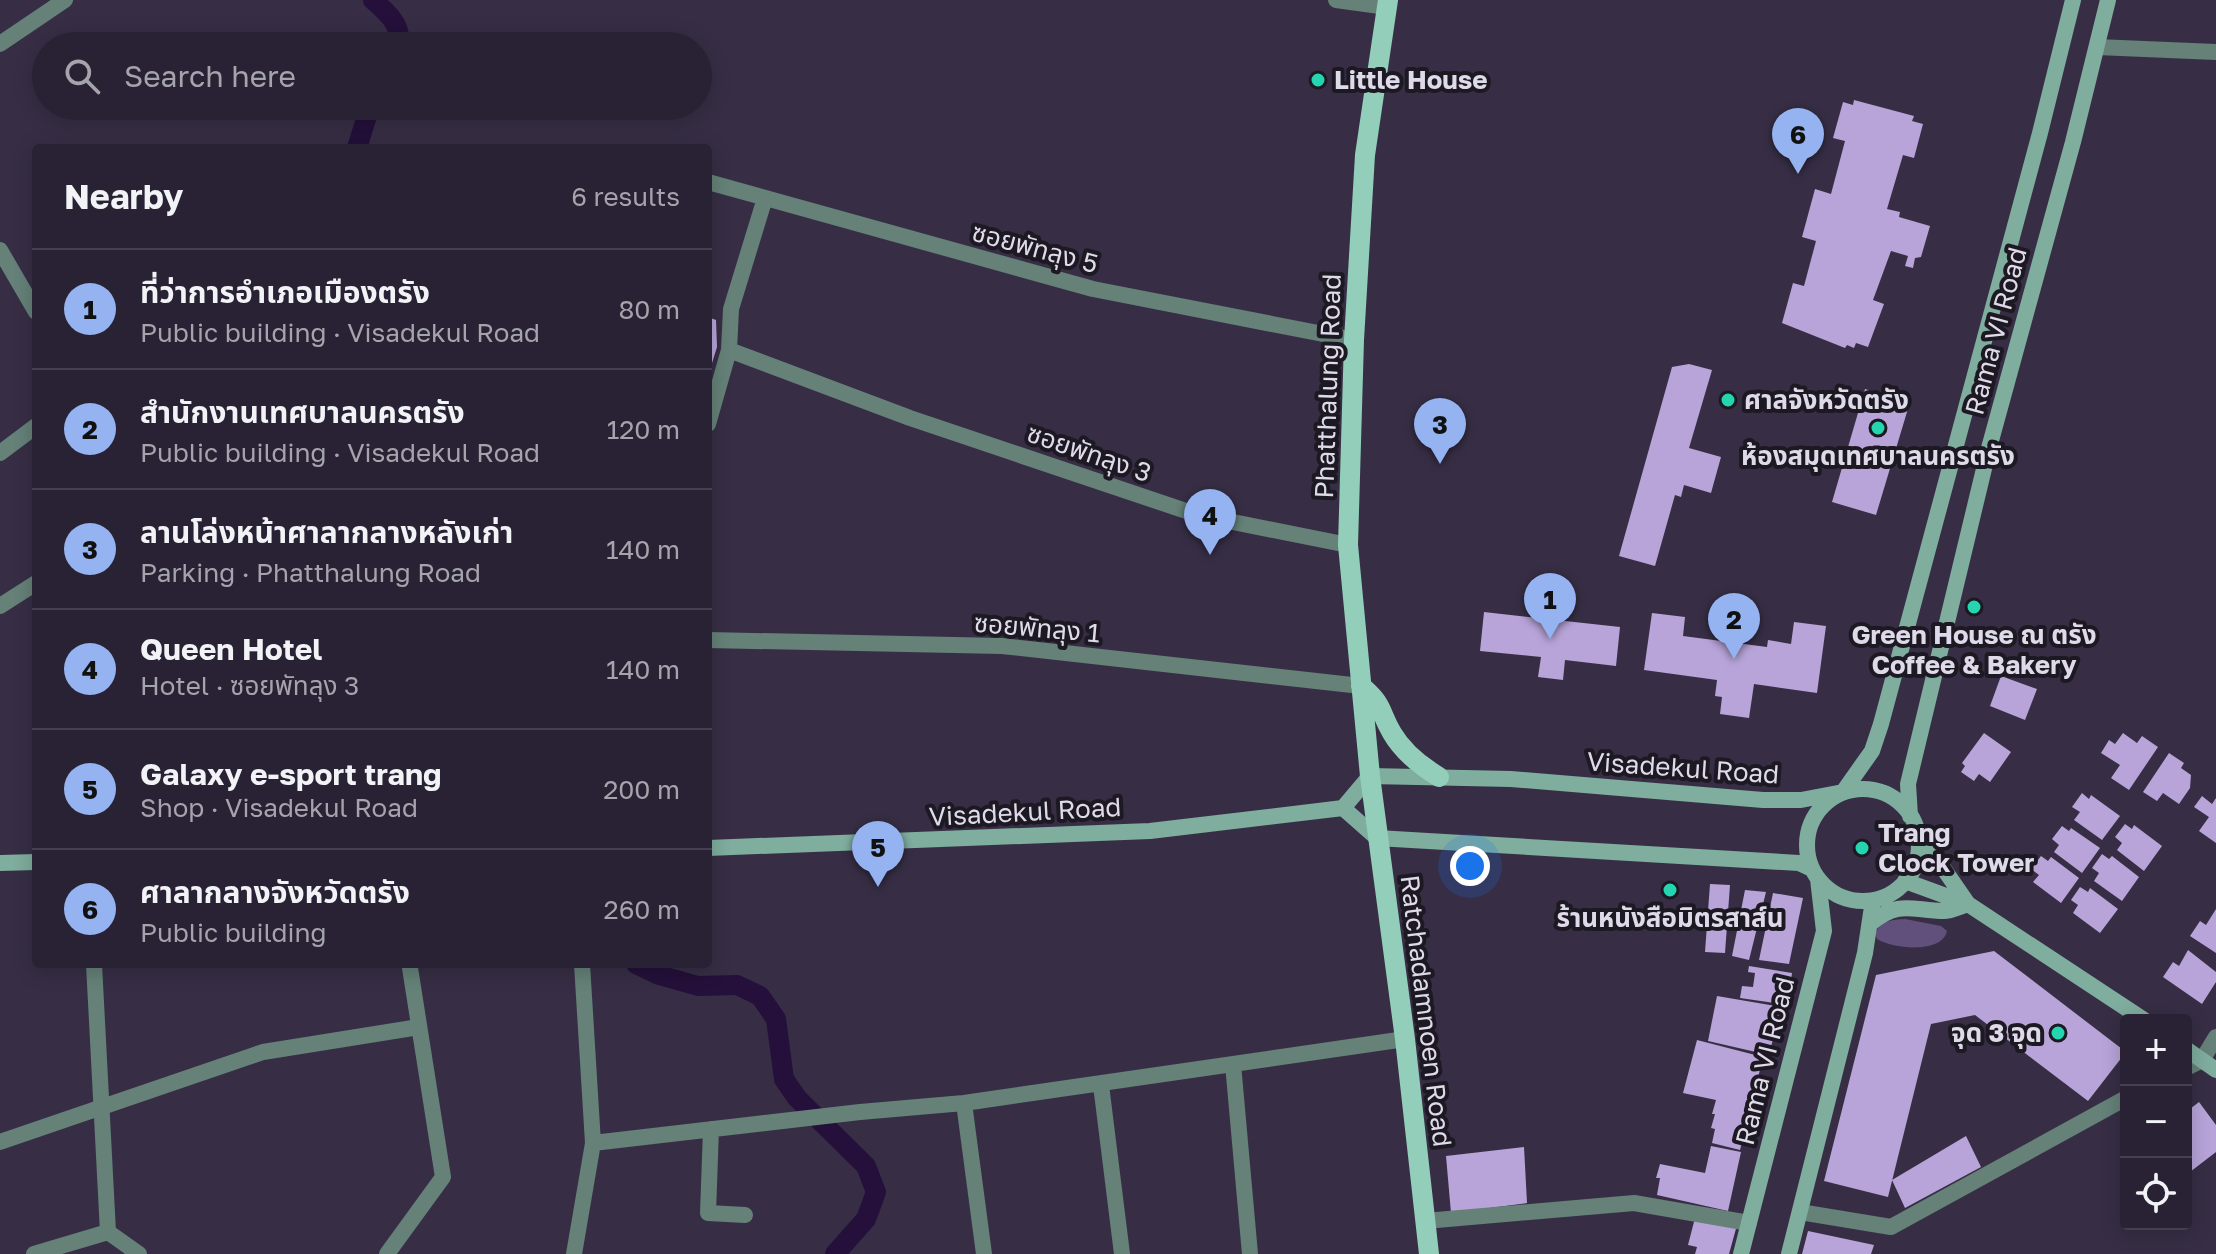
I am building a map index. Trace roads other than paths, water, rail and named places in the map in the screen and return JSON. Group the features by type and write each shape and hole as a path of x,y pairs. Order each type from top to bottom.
{"main road":[{"name":"Phatthalung Road","path":"1370,776 1348,545 1354,340 1365,155 1388,4"},
{"path":"1361,686 1379,700 1393,735 1420,765 1439,777"},
{"name":"Ratchadamnoen Road","path":"1370,776 1405,1039 1429,1254"}],"street":[{"path":"0,44 65,0"},
{"path":"1336,0 1388,4"},
{"name":"Rama VI Road","path":"1843,792 1872,751 1881,724 2073,0"},
{"name":"Rama VI Road","path":"1914,822 1908,784 1964,547 2108,0"},
{"path":"2097,47 2216,52"},
{"name":"ซอยพัทลุง 5","path":"712,183 1093,289 1354,340"},
{"path":"712,410 729,350 731,309 765,198"},
{"path":"0,250 32,305"},
{"name":"ซอยพัทลุง 3","path":"729,350 910,418 1198,515 1348,545"},
{"path":"0,453 32,429"},
{"path":"0,606 32,586"},
{"name":"ซอยพัทลุง 1","path":"712,640 1002,646 1361,686"},
{"path":"1370,776 1343,808 1377,838 1799,863 1837,895 1855,901 1873,900 1891,893 1905,881 1919,847 1914,822"},
{"name":"Visadekul Road","path":"1370,776 1511,779 1763,800 1801,800 1843,792"},
{"path":"1815,874 1807,851 1815,816 1827,802 1843,792 1861,788 1879,791 1896,799 1968,904"},
{"name":"Visadekul Road","path":"712,848 1150,831 1343,808"},
{"path":"0,863 32,862"},
{"name":"Rama VI Road","path":"1741,1254 1824,931 1815,874"},
{"path":"1905,881 1968,904 2135,1014"},
{"path":"1789,1254 1871,923 1873,900"},
{"path":"1871,923 1883,913 1913,906 1945,911 1968,904"},
{"path":"94,968 108,1232"},
{"path":"387,1254 443,1177 410,968"},
{"path":"574,1254 593,1143 582,968"},
{"path":"0,1142 263,1052 419,1027"},
{"path":"2192,1053 2209,1065 2216,1037"},
{"path":"593,1143 964,1103 1405,1039"},
{"path":"1233,1064 1250,1254"},
{"path":"1101,1085 1122,1254"},
{"path":"2110,1106 2125,1086"},
{"path":"1800,1212 1891,1227 2120,1101"},
{"path":"964,1103 984,1254"},
{"path":"711,1129 708,1213 745,1215"},
{"path":"1425,1221 1634,1203 1749,1223"},
{"path":"34,1254 108,1232"},
{"path":"108,1232 139,1254"}],"waterway":[{"path":"373,0 389,15 398,32"},
{"path":"358,144 366,120"},
{"path":"644,968 698,986 737,985 760,996 776,1019 784,1079 797,1098 866,1166 876,1192 866,1219 835,1254"}],"place":[{"name":"Little House","path":"1318,80"},
{"name":"ศาลากลางจังหวัดตรัง","path":"1798,174"},
{"name":"ศาลจังหวัดตรัง","path":"1728,400"},
{"name":"ห้องสมุดเทศบาลนครตรัง","path":"1878,428"},
{"name":"ลานโล่งหน้าศาลากลางหลังเก่า","path":"1440,464"},
{"name":"Queen Hotel","path":"1210,555"},
{"name":"Green House ณ ตรัง Coffee & Bakery","path":"1974,607"},
{"name":"ที่ว่าการอำเภอเมืองตรัง","path":"1550,639"},
{"name":"สำนักงานเทศบาลนครตรัง","path":"1734,659"},
{"name":"Trang Clock Tower","path":"1862,848"},
{"name":"Galaxy e-sport trang","path":"878,887"},
{"name":"ร้านหนังสือมิตรสาส์น","path":"1670,890"},
{"name":"จุด 3 จุด","path":"2058,1033"}]}
